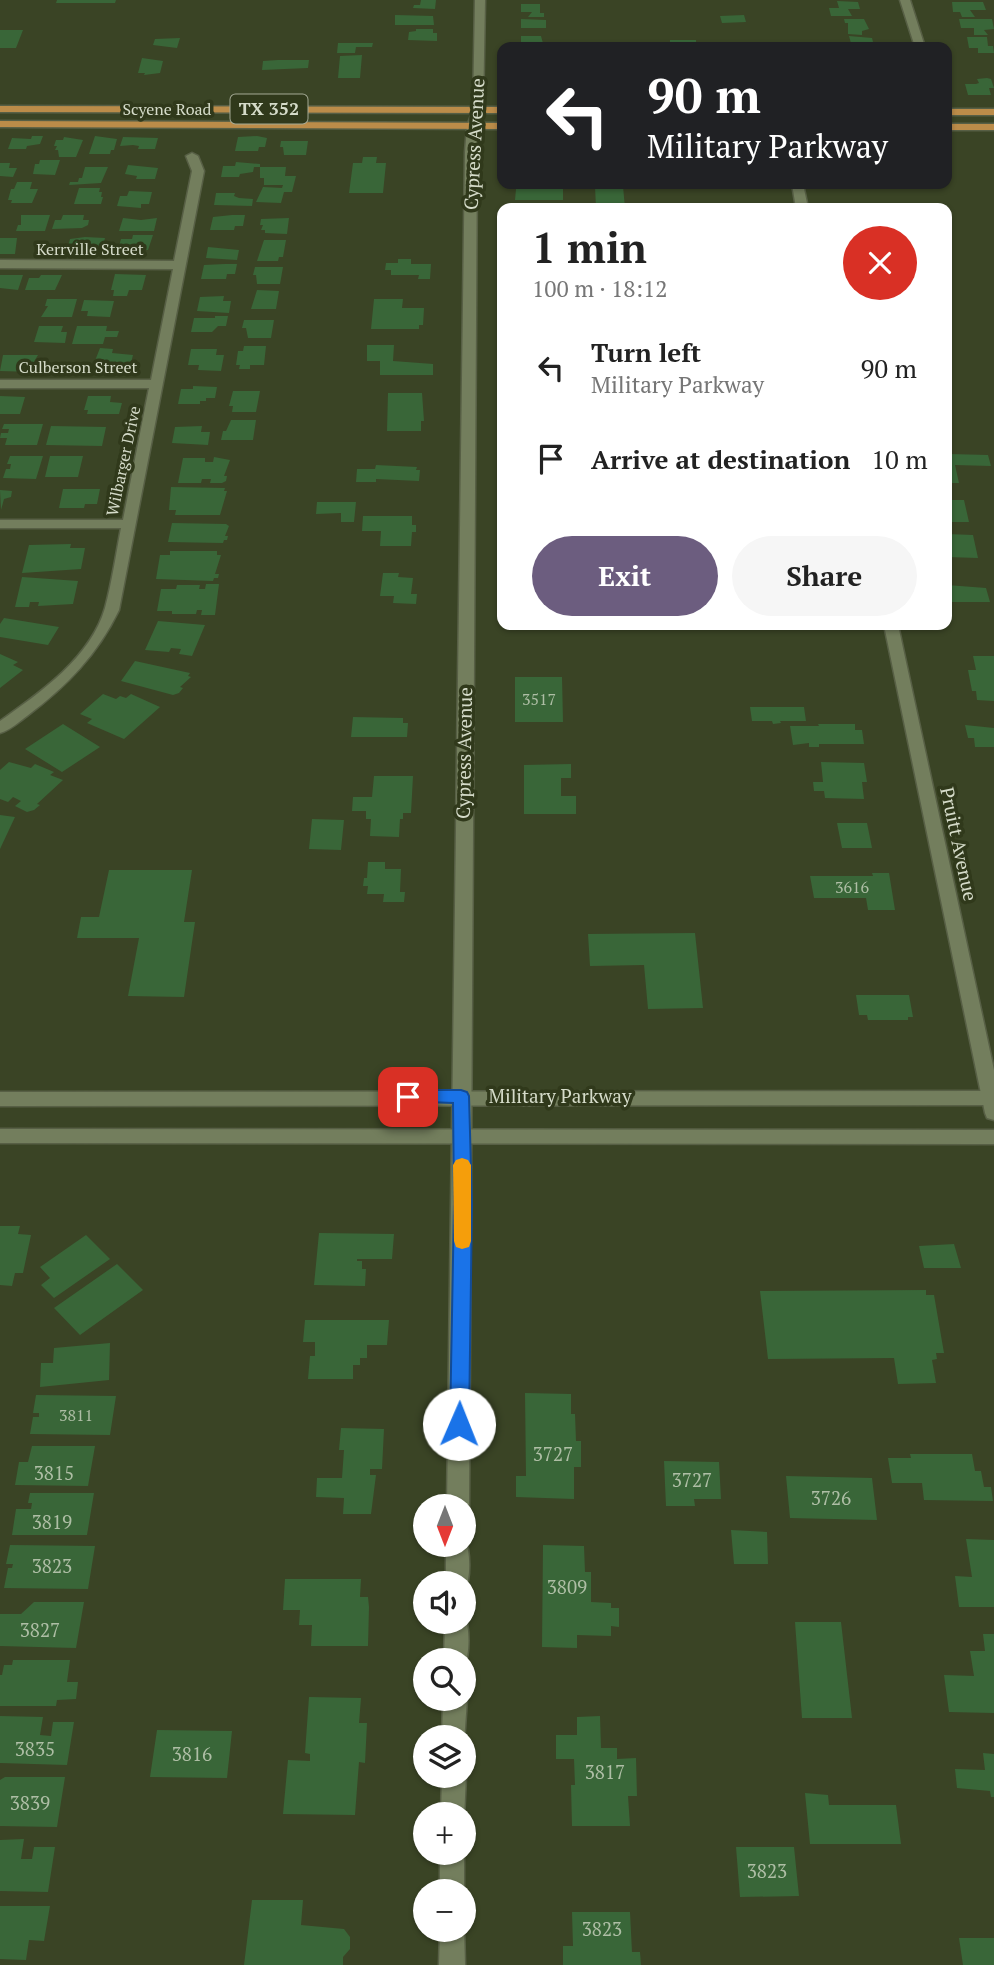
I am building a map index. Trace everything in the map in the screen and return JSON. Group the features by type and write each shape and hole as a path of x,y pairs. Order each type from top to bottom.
{"main road":[{"name":"Scyene Road","path":"1,111 475,118 497,125"},
{"name":"Scyene Road","path":"0,124 475,118 497,111"},
{"path":"952,111 994,112"},
{"path":"952,127 994,127"}],"street":[{"name":"Cypress Avenue","path":"458,1494 475,118 480,0"},
{"path":"905,0 918,42"},
{"name":"Wilbarger Drive","path":"0,729 56,688 102,634 112,610 198,171 192,156"},
{"name":"Kerrville Street","path":"0,264 181,265"},
{"name":"Culberson Street","path":"0,384 157,384"},
{"path":"0,524 128,524"},
{"name":"Pruitt Avenue","path":"892,630 993,1103"},
{"name":"Military Parkway","path":"0,1098 461,1096 993,1103"},
{"path":"0,1136 994,1138"},
{"path":"452,1942 452,1965"}],"building":[{"path":"57,0 116,0 115,3 56,3"},
{"path":"421,0 436,0 435,9 413,8 414,5 420,5"},
{"path":"837,1 858,2 860,9 848,9 852,16 831,16 829,8 839,8"},
{"path":"952,2 983,2 986,10 970,10 975,17 962,17 960,12 953,12"},
{"path":"521,4 540,4 540,13 544,13 544,17 528,17 532,12 521,12"},
{"path":"395,15 433,16 434,25 395,25"},
{"path":"744,15 746,22 722,23 720,16"},
{"path":"521,19 546,20 546,28 521,28"},
{"path":"844,19 864,19 869,29 862,31 862,35 848,34 848,23 845,23"},
{"path":"959,19 992,19 994,29 984,30 988,35 974,35 974,28 961,28"},
{"path":"416,29 433,29 433,33 437,33 437,41 408,40 409,32"},
{"path":"0,30 23,30 16,48 0,48"},
{"path":"521,36 541,36 543,42 521,42"},
{"path":"849,36 872,38 873,42 851,42"},
{"path":"967,37 987,37 988,46 993,46 994,53 978,53 978,48 969,48"},
{"path":"180,38 177,48 153,45 155,39"},
{"path":"670,40 696,40 696,42"},
{"path":"338,43 373,43 372,47 356,47 355,53 337,53"},
{"path":"362,55 360,78 338,78 340,56"},
{"path":"142,58 163,61 160,73 138,73"},
{"path":"309,60 308,68 262,70 263,61"},
{"path":"977,79 991,79 994,88 989,88 991,95 968,95 965,84 976,84 979,83"},
{"path":"32,136 43,136 40,144 27,146 26,149 8,149 12,138 31,139"},
{"path":"95,136 117,139 114,150 111,150 110,154 89,154"},
{"path":"64,137 83,140 76,157 59,157 58,150 55,150 57,146 54,146 56,140 63,140"},
{"path":"123,137 158,138 155,149 138,149 139,146 120,146"},
{"path":"238,137 267,138 265,147 259,147 258,151 235,151"},
{"path":"281,141 308,141 306,155 284,155 283,147 280,147"},
{"path":"363,157 377,157 376,163 386,163 383,193 349,193 353,163 362,163"},
{"path":"40,160 60,160 55,175 33,174 35,164 39,164"},
{"path":"236,162 260,164 260,167 254,167 253,172 240,174 239,177 221,177 223,166 235,166"},
{"path":"0,163 10,163 9,168 17,168 13,177 0,176"},
{"path":"128,165 158,168 155,179 136,179 137,176 125,174"},
{"path":"85,167 108,167 101,183 69,185 70,182 78,182 79,178 82,178"},
{"path":"260,167 286,167 285,176 296,176 292,192 284,192 281,203 256,202 263,187 282,188 283,185 264,185 264,178 260,178"},
{"path":"17,182 32,182 30,189 38,189 32,203 11,203 12,200 8,200 11,189 14,189"},
{"path":"79,188 100,188 99,192 102,192 103,197 101,204 74,204"},
{"path":"516,189 563,189 563,200 515,200"},
{"path":"595,189 623,189 625,203 596,203"},
{"path":"129,191 152,192 149,204 141,204 141,208 117,206 120,196 127,196"},
{"path":"216,193 235,193 234,196 239,198 253,199 252,206 214,205"},
{"path":"21,215 50,215 45,231 16,231 18,225 21,225"},
{"path":"63,215 84,215 83,220 89,220 88,225 82,228 52,229 55,220 61,220"},
{"path":"245,215 243,226 235,226 234,230 210,230 213,217"},
{"path":"123,218 157,218 154,231 119,231"},
{"path":"289,218 287,234 265,233 265,230 261,230 261,219"},
{"path":"133,235 153,235 148,250 118,250 121,239 132,239"},
{"path":"0,238 17,238 15,254 0,254"},
{"path":"105,238 101,253 66,253 70,239"},
{"path":"264,240 286,240 283,257 279,257 278,261 257,261"},
{"path":"208,247 239,250 237,260 206,258"},
{"path":"398,259 411,259 411,264 431,264 430,279 418,279 419,275 391,275 391,270 385,270 386,263 398,263"},
{"path":"237,264 235,274 227,274 226,279 201,279 204,265"},
{"path":"255,267 283,267 280,284 257,284 256,275 253,275"},
{"path":"115,274 146,275 142,290 129,290 127,296 113,296 114,290 111,290"},
{"path":"0,275 23,275 18,290 0,288"},
{"path":"41,275 62,275 55,290 25,290 29,278 39,278"},
{"path":"257,290 279,291 276,309 251,309"},
{"path":"224,296 223,301 231,301 229,313 197,311 200,297"},
{"path":"47,299 77,299 72,317 41,317 48,306 45,306"},
{"path":"374,299 403,299 402,308 424,308 423,325 419,325 419,329 371,329"},
{"path":"84,300 114,301 110,317 87,316 88,311 81,311"},
{"path":"228,316 226,326 218,326 212,332 191,332 194,318"},
{"path":"244,320 274,320 271,338 248,338 246,328 242,328"},
{"path":"39,326 63,326 61,332 67,332 65,343 34,342"},
{"path":"77,326 107,326 106,331 119,331 117,337 105,337 103,344 72,344"},
{"path":"367,345 394,345 393,361 433,364 433,375 380,375 380,361 367,361"},
{"path":"244,346 266,346 264,365 250,365 250,369 239,369 240,365 236,365 238,351 243,351"},
{"path":"100,348 113,349 112,353 133,355 129,371 91,371"},
{"path":"191,349 217,349 216,355 224,355 221,371 198,370 199,365 188,365"},
{"path":"3,355 38,355 32,365 35,365 34,372 0,371"},
{"path":"193,386 217,387 215,398 206,398 206,401 200,401 200,404 178,404 181,389 193,389"},
{"path":"233,391 260,391 256,412 232,412 233,406 229,406"},
{"path":"388,393 422,393 424,421 421,421 421,431 387,431"},
{"path":"0,396 25,397 20,414 0,414"},
{"path":"88,396 111,396 110,402 122,403 119,414 87,414 88,410 84,410"},
{"path":"231,420 256,420 253,440 221,440 223,431 226,431"},
{"path":"4,424 43,424 37,445 5,445 7,438 0,438 1,433 8,433 9,429 2,429"},
{"path":"51,426 106,427 102,446 46,445"},
{"path":"202,426 201,432 210,432 208,445 172,443 175,427"},
{"path":"952,454 988,455 991,466 955,465 959,483 952,483"},
{"path":"10,456 43,456 36,479 3,478 6,469 10,469 11,464 7,464"},
{"path":"50,456 83,456 78,477 45,477"},
{"path":"214,457 230,460 224,476 227,476 226,481 210,483 211,479 202,479 201,483 178,483 183,458 205,458 205,462 213,462"},
{"path":"376,465 417,467 416,470 420,470 419,481 376,479 376,482 356,482 357,469 375,469"},
{"path":"171,487 225,488 224,491 227,491 220,515 175,515 176,510 169,510"},
{"path":"63,489 100,489 97,504 85,504 84,508 59,508"},
{"path":"0,490 12,491 11,497 4,499 1,510"},
{"path":"952,500 964,500 969,522 952,522"},
{"path":"317,502 356,502 354,522 341,522 341,513 316,514"},
{"path":"363,516 412,516 412,525 416,525 416,532 412,532 411,546 380,546 381,531 362,531"},
{"path":"172,523 226,524 229,526 225,536 228,536 227,540 223,543 168,542"},
{"path":"952,534 973,535 978,558 952,557"},
{"path":"71,544 70,548 85,548 81,569 22,573 29,545"},
{"path":"170,551 217,551 217,555 221,555 215,574 219,574 218,578 213,581 156,579 160,555 170,555"},
{"path":"383,573 399,573 398,577 413,578 411,594 417,594 416,604 393,603 394,596 380,596"},
{"path":"22,577 78,581 73,604 38,606 39,602 30,602 29,607 15,607"},
{"path":"206,584 219,584 215,615 201,615 202,610 197,610 196,614 157,611 161,589 176,589 177,585 200,585 199,589 205,589"},
{"path":"952,585 986,588 990,602 952,602"},
{"path":"4,618 59,627 48,645 0,637 0,624"},
{"path":"158,621 205,625 192,656 179,654 181,649 171,648 169,652 145,650"},
{"path":"0,654 18,662 13,665 23,670 0,688"},
{"path":"973,656 994,656 994,701 977,700 976,691 972,691 968,670 976,670"},
{"path":"135,661 190,673 188,676 191,677 180,687 183,688 179,693 173,695 121,681"},
{"path":"515,677 562,677 563,722 515,722"},
{"path":"103,694 116,699 120,696 126,698 131,694 160,707 124,739 87,723 92,719 80,714"},
{"path":"750,707 804,707 806,721 780,721 781,723 773,724 772,721 752,721"},
{"path":"353,717 403,718 403,723 408,723 407,737 351,737"},
{"path":"63,724 100,747 62,772 25,749"},
{"path":"818,724 855,724 855,730 862,730 864,744 819,744 819,747 809,747 809,743 793,745 790,726 819,726"},
{"path":"965,725 994,728 994,747 975,747 974,738 968,738"},
{"path":"9,762 31,768 35,764 54,772 50,775 63,780 37,804 40,805 27,812 15,806 21,801 13,797 8,802 0,799 0,770"},
{"path":"821,762 864,763 867,782 862,782 864,799 825,798 824,791 814,791 813,782 823,782"},
{"path":"571,764 571,778 561,778 561,796 576,796 576,814 524,814 524,765"},
{"path":"374,776 413,776 411,813 403,813 403,819 400,819 399,837 370,836 371,819 366,819 366,811 352,811 353,797 372,797"},
{"path":"0,815 15,817 0,849"},
{"path":"312,819 344,820 341,850 309,849"},
{"path":"837,823 867,823 872,848 842,848"},
{"path":"368,862 385,862 385,869 401,869 400,892 405,892 404,902 383,902 384,894 367,894 368,886 363,886 364,878 367,878"},
{"path":"109,870 192,870 184,922 195,922 184,997 128,996 139,938 77,938 81,917 99,917"},
{"path":"872,873 889,873 895,910 868,910 866,898 814,898 810,876 873,876"},
{"path":"695,933 703,1008 648,1009 644,965 590,966 588,934"},
{"path":"856,995 909,995 913,1017 908,1017 908,1020 868,1020 867,1015 859,1015"},
{"path":"0,1226 20,1226 18,1234 31,1235 23,1273 15,1273 12,1286 0,1285"},
{"path":"319,1233 394,1234 392,1259 357,1259 362,1261 362,1269 366,1269 365,1286 314,1285"},
{"path":"86,1235 110,1259 54,1298 41,1285 50,1278 40,1267"},
{"path":"954,1244 961,1268 924,1268 919,1246"},
{"path":"117,1264 143,1290 80,1335 54,1308"},
{"path":"926,1290 926,1295 934,1295 944,1353 936,1353 937,1359 932,1360 936,1383 898,1384 894,1358 768,1359 760,1291"},
{"path":"305,1320 389,1320 387,1345 367,1345 367,1358 360,1358 360,1365 353,1365 353,1379 308,1379 310,1356 315,1356 315,1342 303,1342"},
{"path":"110,1343 109,1380 40,1387 41,1363 53,1363 54,1348"},
{"path":"525,1393 571,1394 571,1414 575,1414 576,1441 581,1441 581,1467 574,1467 574,1499 516,1497 516,1476 526,1476"},
{"path":"36,1395 116,1396 110,1435 30,1434 33,1417 39,1417 39,1413 33,1413"},
{"path":"341,1428 384,1429 382,1469 370,1469 370,1475 376,1475 371,1514 343,1514 344,1498 316,1497 317,1478 342,1478 344,1450 339,1450"},
{"path":"32,1446 95,1446 88,1486 15,1485 19,1462 28,1462"},
{"path":"910,1454 972,1454 975,1471 981,1471 984,1487 991,1487 993,1501 924,1500 922,1483 892,1483 888,1458 911,1458"},
{"path":"664,1461 719,1462 721,1499 694,1499 695,1506 666,1506"},
{"path":"786,1476 872,1478 877,1520 790,1518"},
{"path":"30,1493 94,1493 87,1535 12,1535 16,1509 31,1509 32,1503 28,1503"},
{"path":"731,1530 767,1532 768,1564 734,1564"},
{"path":"966,1539 994,1540 994,1607 959,1607 955,1576 972,1577"},
{"path":"10,1545 95,1546 88,1589 4,1588 8,1568 12,1568 13,1564 6,1564"},
{"path":"543,1545 584,1546 585,1572 591,1572 591,1602 611,1603 611,1608 619,1608 619,1627 611,1626 611,1636 577,1635 577,1648 542,1647"},
{"path":"285,1579 361,1579 360,1597 368,1597 368,1646 311,1646 312,1625 299,1625 300,1610 283,1610"},
{"path":"34,1602 84,1602 76,1648 0,1646 0,1614 21,1614"},
{"path":"795,1622 841,1622 852,1718 802,1718"},
{"path":"983,1634 994,1634 994,1713 949,1712 944,1675 974,1676 970,1651 985,1651"},
{"path":"13,1660 70,1660 67,1682 78,1682 76,1699 57,1700 56,1706 0,1706 0,1675 4,1665 12,1665"},
{"path":"309,1697 361,1698 359,1723 367,1723 365,1763 359,1762 355,1815 283,1814 288,1760 310,1761 310,1754 305,1753"},
{"path":"0,1716 43,1717 40,1735 51,1736 53,1722 74,1722 67,1765 0,1763"},
{"path":"600,1716 601,1748 617,1748 617,1759 636,1758 637,1796 628,1796 630,1826 572,1826 571,1785 575,1785 574,1759 556,1759 556,1735 577,1735 577,1717"},
{"path":"157,1730 232,1731 227,1778 150,1777"},
{"path":"983,1753 994,1754 994,1797 991,1797 990,1791 957,1788 955,1769 985,1770"},
{"path":"5,1777 65,1777 57,1827 0,1826 0,1780"},
{"path":"805,1793 828,1795 829,1805 896,1805 901,1844 810,1844"},
{"path":"24,1839 21,1859 32,1859 34,1847 55,1847 48,1892 0,1891 0,1840"},
{"path":"736,1847 794,1847 799,1896 740,1897"},
{"path":"252,1900 303,1900 301,1925 344,1929 350,1937 350,1949 343,1957 343,1965 244,1965"},
{"path":"0,1906 50,1906 44,1941 29,1940 26,1960 0,1959"},
{"path":"572,1912 630,1912 632,1952 640,1952 641,1965 563,1965 563,1946 573,1946"},
{"path":"959,1938 994,1938 994,1965 963,1965"}],"slow traffic":[{"path":"462,1165 462,1241"}],"route":[{"path":"408,1097 461,1096 463,1204 459,1424"}]}
